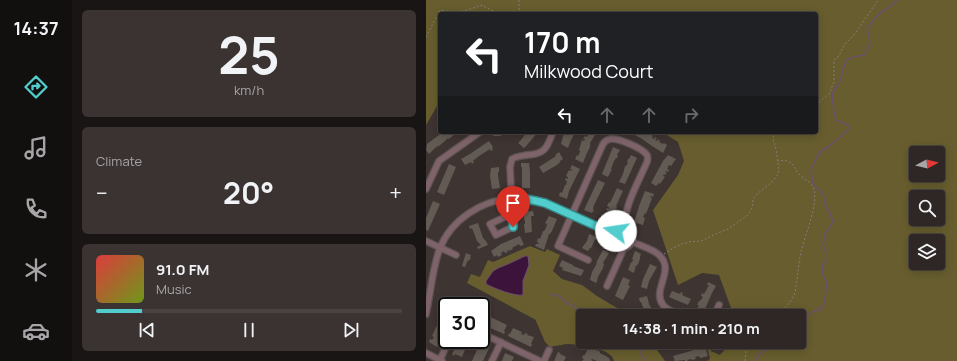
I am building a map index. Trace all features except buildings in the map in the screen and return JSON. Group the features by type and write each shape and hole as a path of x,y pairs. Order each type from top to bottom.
{"street":[{"path":"426,189 439,161 477,134"},
{"path":"512,216 510,167 512,159 542,152 548,146 553,134"},
{"path":"588,260 558,246 603,144 605,141 610,139 616,139 638,149 645,154 648,159 629,202 625,214 624,228"},
{"path":"426,314 428,298 440,247 446,237 462,218 484,204 512,198 528,199 545,203 614,234"},
{"path":"624,228 627,228 632,233 633,242 629,247 624,248 617,246 613,241 614,234 618,229 624,228"},
{"path":"426,241 456,254"},
{"path":"633,242 654,251 664,262 664,279 660,291 663,305 668,309"},
{"path":"607,286 624,248"},
{"path":"717,309 718,305"},
{"path":"490,337 540,361"},
{"path":"492,361 501,342"},
{"path":"426,353 441,360 445,349"},
{"path":"544,361 549,350"}],"path":[{"path":"519,0 519,12"},
{"path":"818,103 829,94 834,82 834,60 839,56 844,45 854,35 878,0"},
{"path":"459,12 482,5 495,12"},
{"path":"439,12 440,10 450,12"},
{"path":"426,37 438,14"},
{"path":"660,256 689,242 701,242 728,229 748,215 752,208 753,199 763,188 772,182 777,176 779,170 773,139 774,134"},
{"path":"777,162 786,160 792,163 800,176 814,188 813,209 801,252 795,292 789,304 784,309"},
{"path":"744,361 745,349"}],"shaded area":[{"path":"426,0 957,0 957,361 706,361 710,358 708,349 720,355 726,349 806,349 806,309 731,309 719,275 702,273 678,285 653,210 678,175 684,161 678,142 665,134 818,134 818,12 438,12 438,104 426,125"},
{"path":"530,246 545,252 547,249 560,255 553,271 562,279 582,285 620,309 576,309 576,345 569,344 550,347 545,342 536,320 467,283 471,274 480,277 488,260 493,262"},
{"path":"528,256 529,265 523,281 523,295 499,290 486,284 486,281 493,271"},
{"path":"598,349 657,349 665,361 614,361 608,353"}],"waterway":[{"path":"806,318 812,312 819,310 823,306 826,294 826,282 822,267 826,254 823,244 825,234 833,222 825,205 823,194 813,183 811,171 817,156 821,151 828,147 848,129 848,125 836,120 832,95 840,81 847,60 853,57 865,55 870,43 867,29 870,24 881,12 897,0"},
{"path":"551,294 559,296 578,309"},
{"path":"640,349 645,361"},
{"path":"755,361 760,353 768,349"},
{"path":"790,349 795,349"}],"route":[{"path":"513,227 512,198 521,198 545,203 614,234 616,231"}]}
